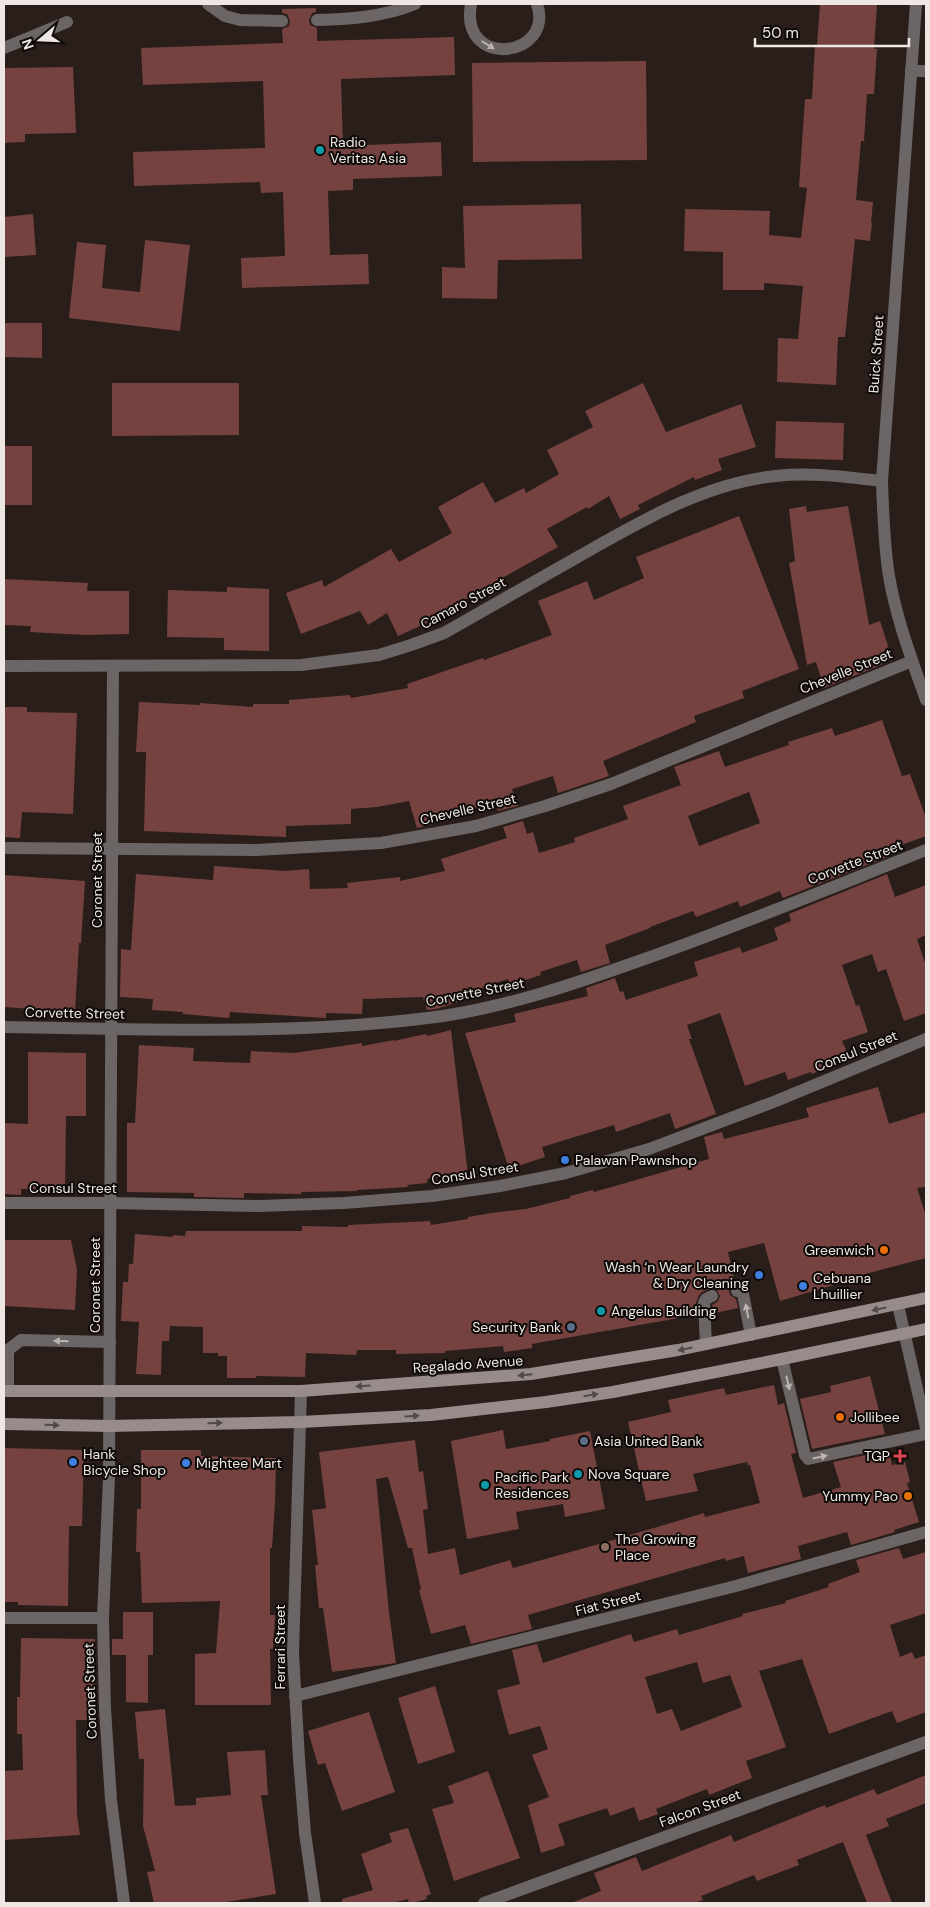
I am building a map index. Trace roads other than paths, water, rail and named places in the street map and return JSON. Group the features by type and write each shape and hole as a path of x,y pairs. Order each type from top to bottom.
{"main road":[{"name":"Regalado Avenue","path":"6,1391 301,1391 531,1374 678,1350 926,1298"},
{"path":"4,1424 109,1426 301,1422 431,1415 546,1402 683,1379 926,1329"}],"street":[{"path":"208,4 224,16 240,20 282,21"},
{"path":"317,20 354,19 415,4"},
{"path":"471,4 470,20 476,36 485,44 495,49 506,50 523,45 535,32 539,10 537,4"},
{"name":"Buick Street","path":"916,4 882,481 889,577 912,661 926,700"},
{"path":"4,48 67,22"},
{"path":"911,71 926,72"},
{"name":"Camaro Street","path":"4,666 301,665 379,655 411,646 444,632 628,529 687,500 718,489 747,480 803,474 882,481"},
{"name":"Chevelle Street","path":"4,848 256,850 381,843 476,826 545,806 610,784 912,661"},
{"name":"Coronet Street","path":"113,666 110,1342 103,1618 105,1709 111,1800 124,1903"},
{"name":"Corvette Street","path":"4,1027 111,1029 321,1028 444,1015 517,1000 591,978 677,948 926,850"},
{"name":"Consul Street","path":"4,1203 259,1206 344,1203 432,1196 500,1186 566,1172 649,1149 776,1101 926,1039"},
{"path":"737,1291 743,1294 751,1335"},
{"path":"706,1344 704,1303 706,1299 712,1296"},
{"path":"898,1305 926,1428"},
{"path":"6,1391 8,1350 21,1340 110,1342"},
{"path":"782,1359 805,1455 808,1458 926,1434"},
{"name":"Ferrari Street","path":"301,1391 293,1653 305,1833 315,1903"},
{"name":"Fiat Street","path":"295,1696 736,1586 926,1532"},
{"path":"4,1618 103,1618"},
{"name":"Falcon Street","path":"484,1903 926,1742"}],"place":[{"name":"Radio Veritas Asia","path":"320,150"},
{"name":"Palawan Pawnshop","path":"565,1160"},
{"name":"Greenwich","path":"884,1250"},
{"name":"Wash ‘n Wear Laundry & Dry Cleaning","path":"759,1275"},
{"name":"Cebuana Lhuillier","path":"803,1286"},
{"name":"Angelus Building","path":"601,1311"},
{"name":"Security Bank","path":"571,1327"},
{"name":"Jollibee","path":"840,1417"},
{"name":"Asia United Bank","path":"584,1441"},
{"name":"TGP","path":"900,1456"},
{"name":"Hank Bicycle Shop","path":"73,1462"},
{"name":"Mightee Mart","path":"186,1463"},
{"name":"Nova Square","path":"578,1474"},
{"name":"Pacific Park Residences","path":"485,1485"},
{"name":"Yummy Pao","path":"908,1496"},
{"name":"The Growing Place","path":"605,1547"}]}
